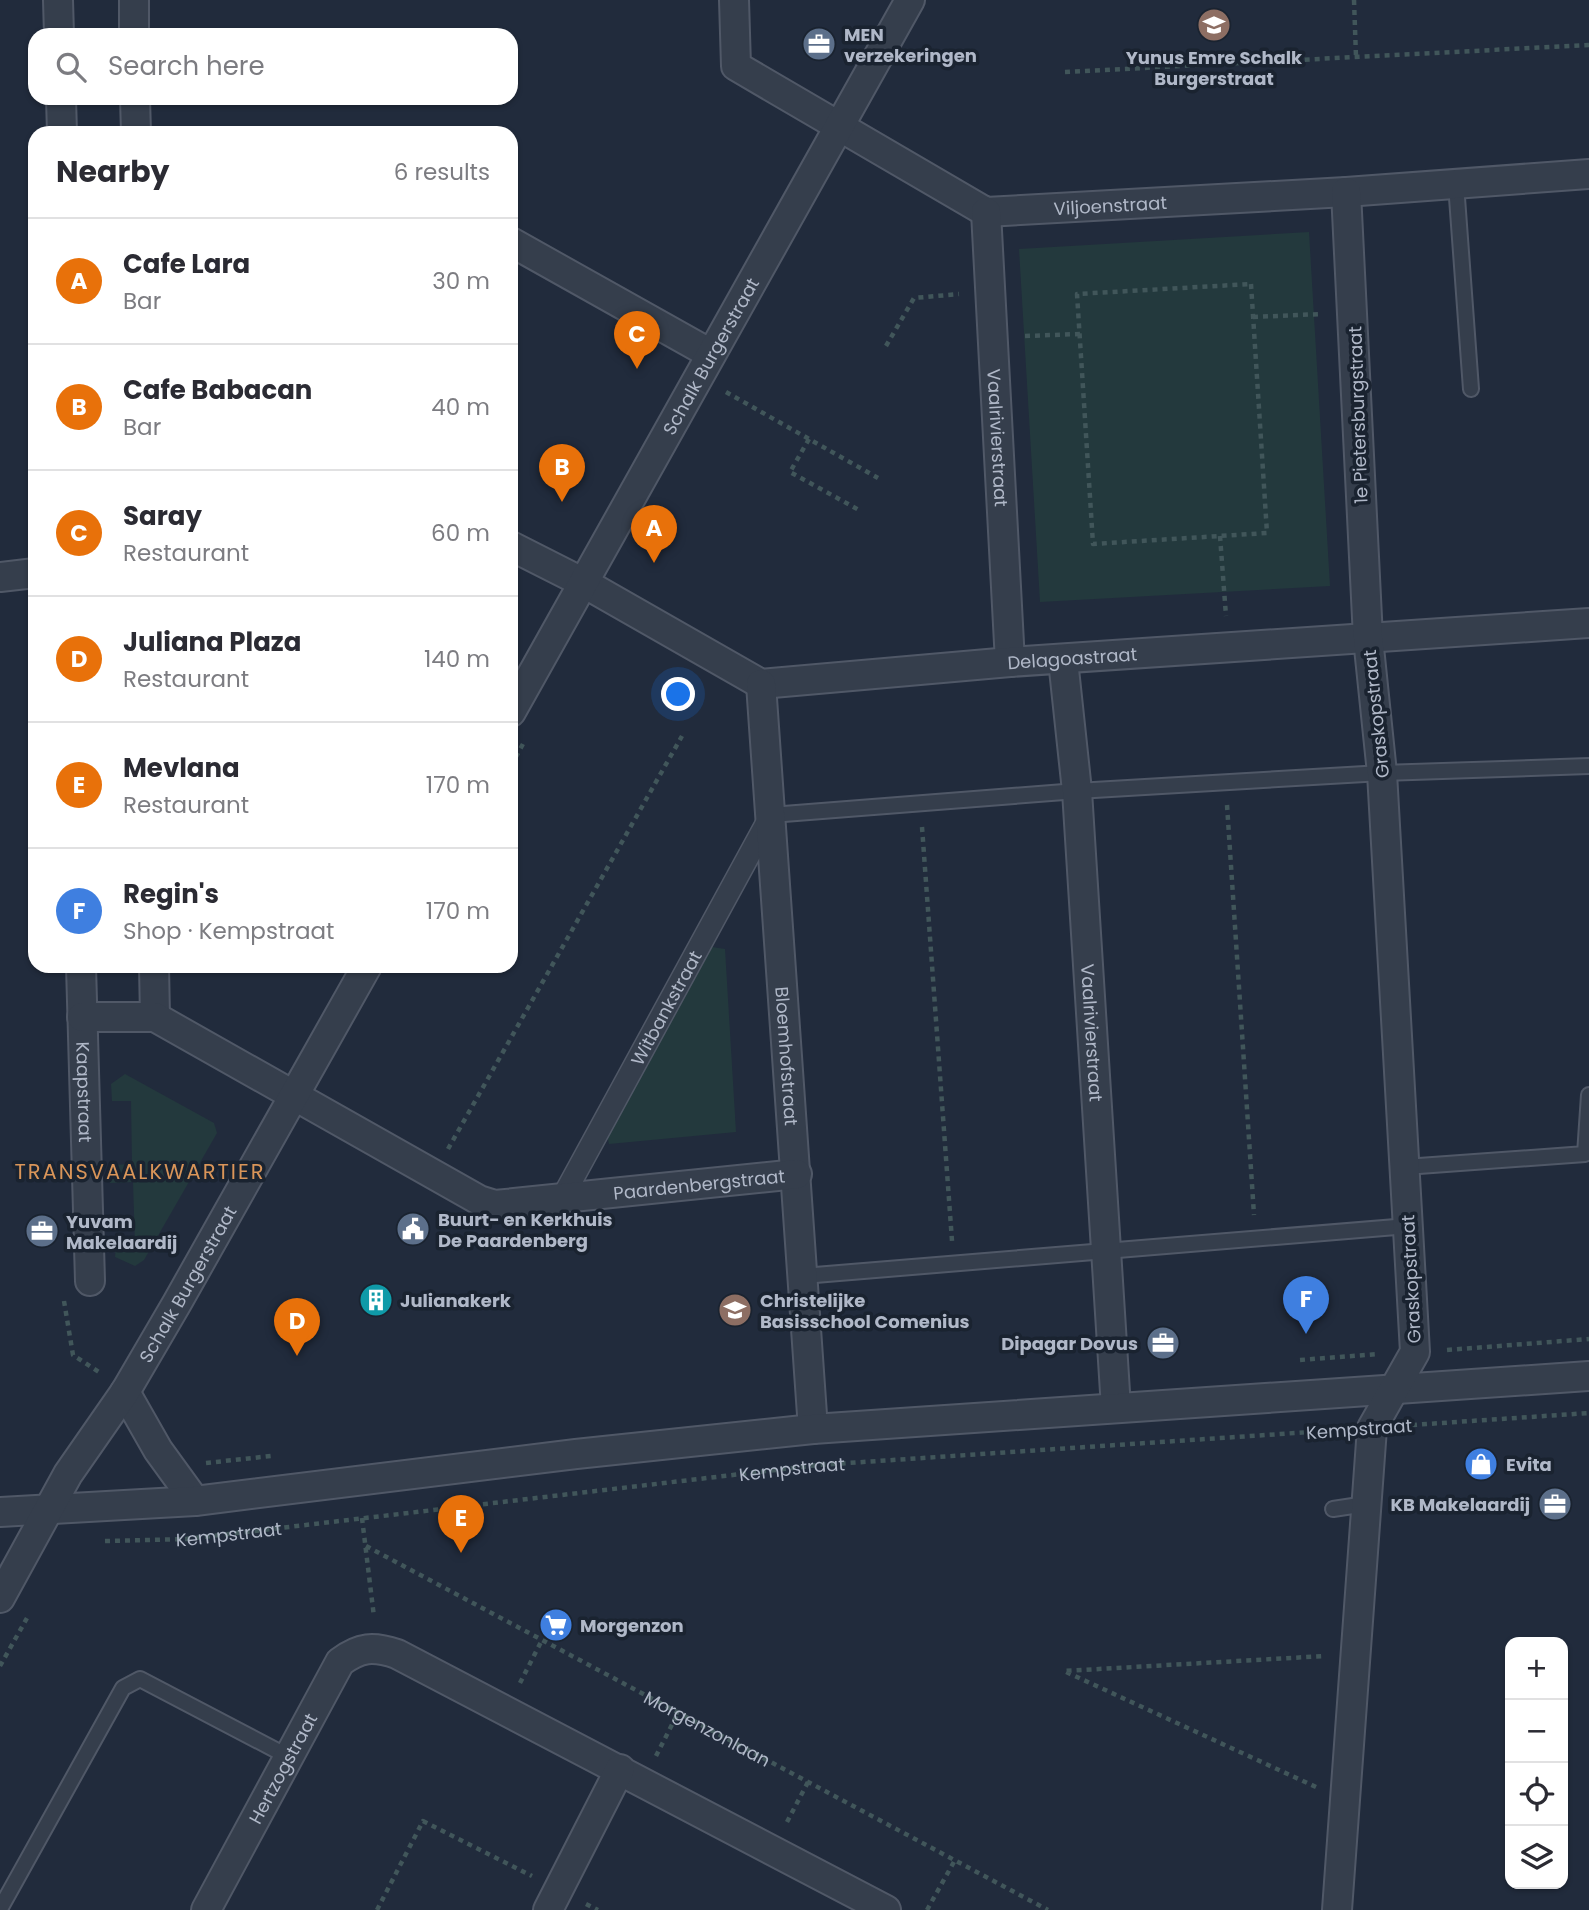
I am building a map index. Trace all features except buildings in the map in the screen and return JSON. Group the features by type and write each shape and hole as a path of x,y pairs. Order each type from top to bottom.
{"street":[{"path":"58,0 59,28"},
{"path":"134,0 134,28"},
{"path":"734,0 736,66 986,212"},
{"name":"Schalk Burgerstraat","path":"518,700 703,364 910,0"},
{"path":"61,105 62,126"},
{"path":"135,105 136,126"},
{"name":"Viljoenstraat","path":"986,212 1346,192 1589,174"},
{"name":"1e Pietersburgstraat","path":"1346,192 1368,638"},
{"name":"Vaalrivierstraat","path":"986,212 1010,662"},
{"path":"518,246 703,364"},
{"path":"518,550 584,583 761,684"},
{"path":"0,577 28,574"},
{"name":"Delagoastraat","path":"761,684 1010,662 1589,623"},
{"name":"Graskopstraat","path":"1337,1910 1372,1428 1415,1352 1382,772 1368,638"},
{"name":"Vaalrivierstraat","path":"1063,660 1077,791 1116,1408"},
{"name":"Bloemhofstraat","path":"761,684 813,1429"},
{"name":"Witbankstraat","path":"561,1200 771,815"},
{"name":"Kaapstraat","path":"81,973 90,1281"},
{"path":"154,973 155,1017 292,1097"},
{"name":"Schalk Burgerstraat","path":"0,1598 68,1474 125,1392 363,973"},
{"name":"Kaapstraat","path":"82,1017 155,1017"},
{"name":"Paardenbergstraat","path":"292,1097 479,1200 495,1205 797,1174"},
{"name":"Kempstraat","path":"0,1512 195,1501 813,1429 1589,1376"},
{"name":"Kempstraat","path":"125,1392 158,1450 195,1501"},
{"path":"377,1648 506,1710 886,1910"},
{"name":"Hertzogstraat","path":"206,1910 340,1662 355,1650 377,1648"},
{"path":"553,1900 631,1775"}],"lane":[{"path":"1456,184 1471,389"},
{"path":"771,815 921,806 1077,791 1382,772 1589,766"},
{"path":"1405,1167 1585,1154 1589,1095"},
{"path":"803,1276 1104,1249 1408,1226"},
{"path":"1333,1510 1366,1504"},
{"path":"0,1909 123,1688 140,1679 287,1756"}],"path":[{"path":"1354,0 1356,57"},
{"path":"1065,72 1589,45"},
{"path":"1251,284 1253,317 1267,533 1093,544 1077,294 1251,284"},
{"path":"887,345 914,298 991,292"},
{"path":"1253,317 1354,313"},
{"path":"994,338 1080,334"},
{"path":"703,364 809,439 878,478"},
{"path":"809,439 790,472 859,510"},
{"path":"1220,536 1228,646"},
{"path":"434,1174 682,736"},
{"path":"1226,794 1255,1237"},
{"path":"921,806 954,1263"},
{"path":"90,1281 60,1283 73,1355 102,1374"},
{"name":"Kempstraat","path":"94,1542 186,1539 818,1465 1589,1413"},
{"path":"358,1480 377,1648"},
{"name":"Morgenzonlaan","path":"366,1546 1048,1910"},
{"path":"506,1710 541,1640"},
{"path":"1345,1800 1064,1671 1357,1655"},
{"path":"631,1775 678,1713"},
{"path":"772,1849 808,1782"},
{"path":"376,1910 423,1821 553,1900"},
{"path":"928,1910 955,1860"}],"green space":[{"path":"1309,232 1330,586 1040,602 1019,249"},
{"path":"712,947 725,949 736,1132 609,1144 607,1135"},
{"path":"125,1074 214,1123 217,1133 144,1260 135,1266 115,1257 116,1246 135,1245 133,1182 110,1183 111,1165 132,1164 131,1101 112,1101 111,1084"}],"place":[{"name":"Yunus Emre Schalk Burgerstraat","path":"1214,25"},
{"name":"MEN verzekeringen","path":"819,44"},
{"name":"Saray","path":"637,369"},
{"name":"Cafe Babacan","path":"562,502"},
{"name":"Cafe Lara","path":"654,563"},
{"name":"Buurt- en Kerkhuis De Paardenberg","path":"413,1229"},
{"name":"Yuvam Makelaardij","path":"42,1231"},
{"name":"Julianakerk","path":"376,1300"},
{"name":"Christelijke Basisschool Comenius","path":"735,1310"},
{"name":"Regin's","path":"1306,1334"},
{"name":"Dipagar Dovus","path":"1163,1343"},
{"name":"Juliana Plaza","path":"297,1356"},
{"name":"Evita","path":"1481,1464"},
{"name":"KB Makelaardij","path":"1555,1504"},
{"name":"Mevlana","path":"461,1553"},
{"name":"Morgenzon","path":"556,1625"}],"district":[{"name":"TRANSVAALKWARTIER","path":"140,1171"}]}
